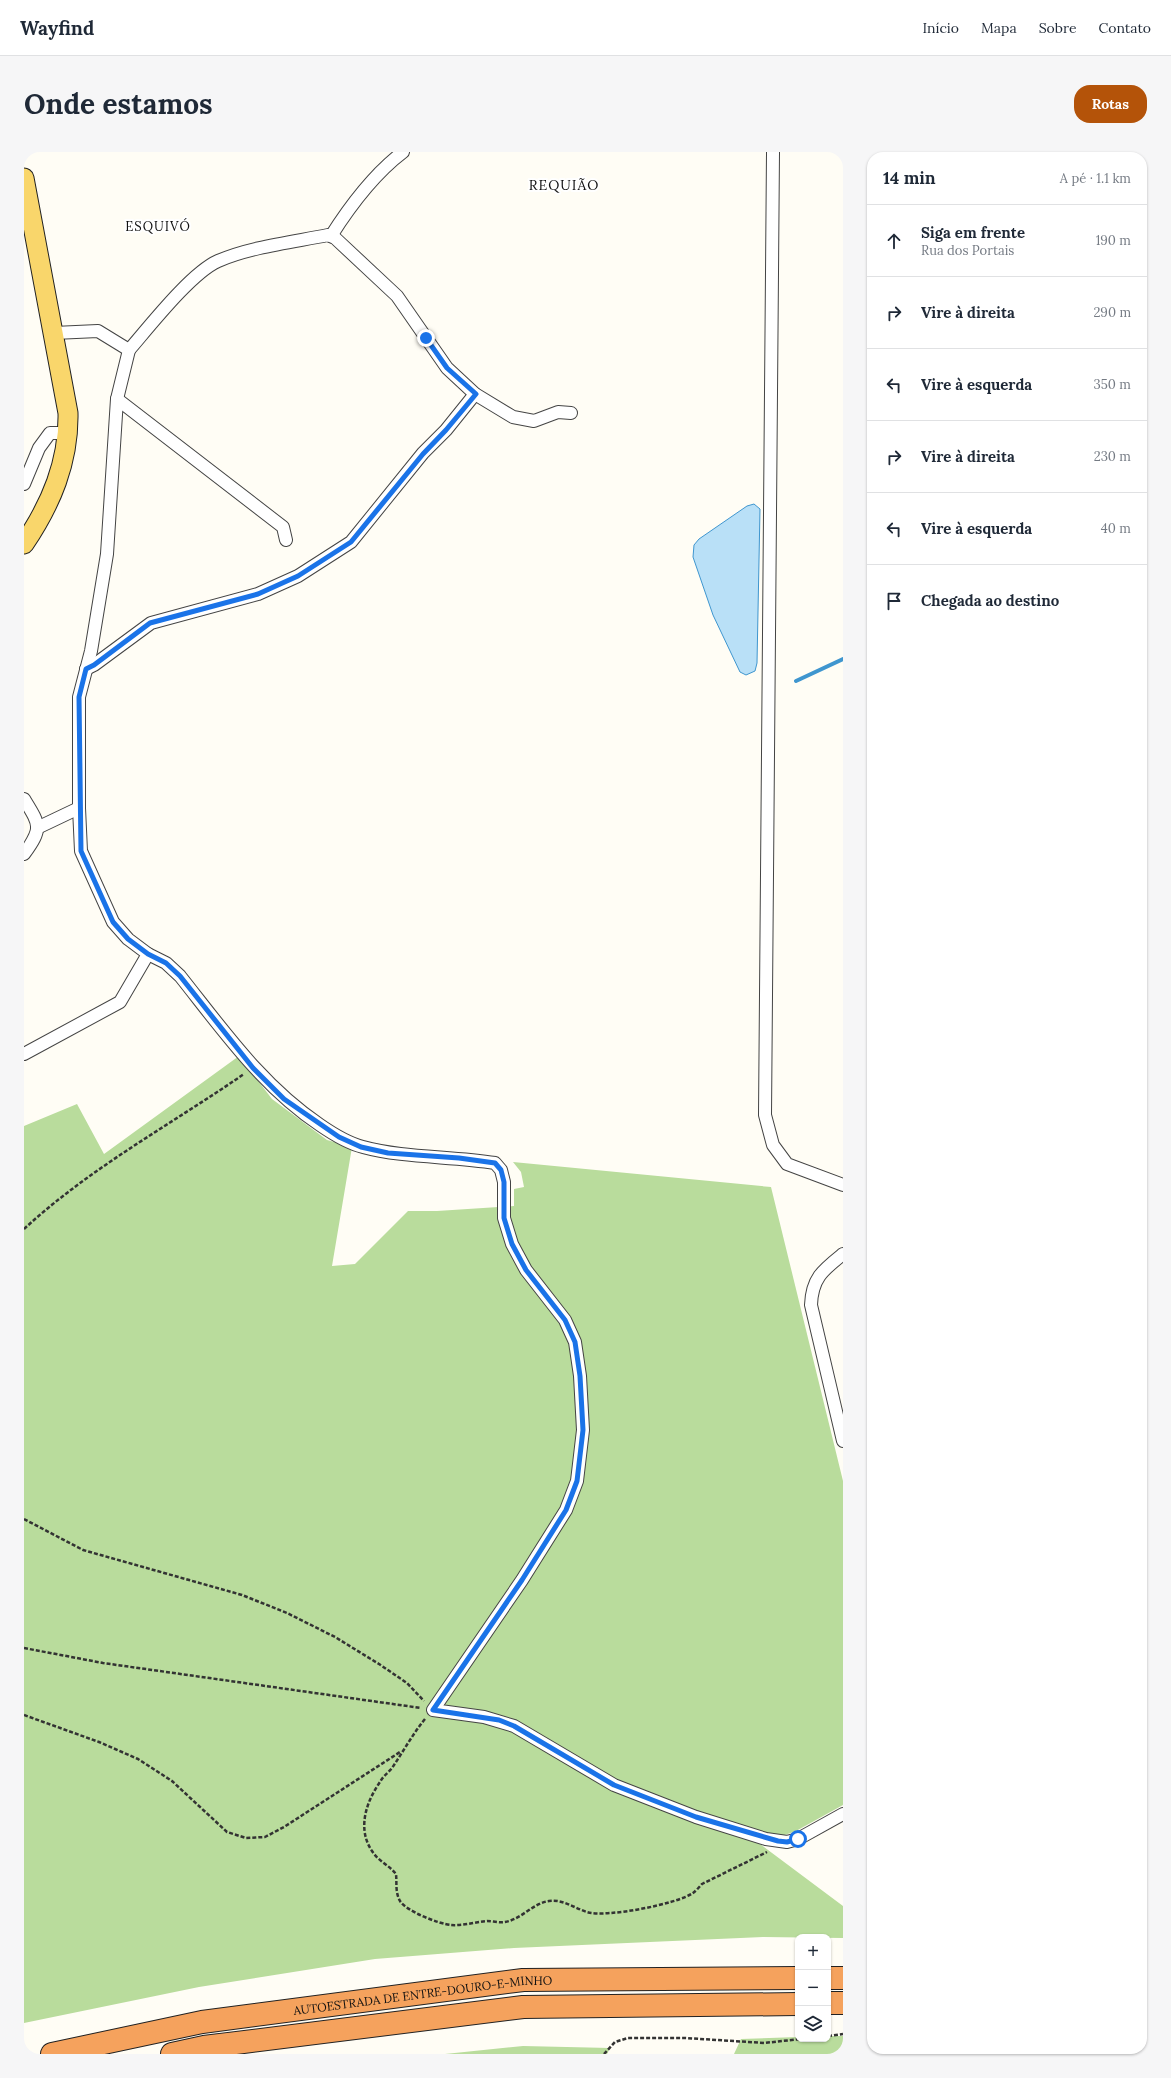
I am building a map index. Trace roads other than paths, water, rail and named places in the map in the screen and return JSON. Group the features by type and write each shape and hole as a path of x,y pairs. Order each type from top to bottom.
{"highway":[{"name":"AUTOESTRADA DE ENTRE-DOURO-E-MINHO","path":"52,2054 202,2022 523,1980 795,1978"},
{"path":"831,1978 843,1978"},
{"path":"831,2003 843,2003"},
{"name":"AUTOESTRADA DE ENTRE-DOURO-E-MINHO","path":"172,2054 204,2047 523,2007 795,2004"}],"main road":[{"path":"24,178 68,413 68,433 56,486 40,520 24,544"}],"street":[{"path":"330,236 347,211 392,160 403,152"},
{"path":"773,152 765,1115 773,1145 787,1164 843,1185"},
{"path":"571,413 558,412 534,421 513,417 476,394 447,368 398,296 328,235 265,247 217,261 199,273 180,292 129,350 116,399 107,554 86,669 79,697 81,851 113,922 128,939 148,954 166,963 180,976 253,1068 284,1099 339,1137 361,1147 388,1153 459,1158 495,1163 501,1170 504,1182 504,1218 512,1244 526,1270 565,1320 575,1342 580,1376 583,1430 577,1481 566,1510 522,1580 433,1710 499,1720 514,1726 614,1785 704,1820 766,1839 787,1842 808,1835 843,1814"},
{"path":"54,333 98,331 129,350"},
{"path":"86,669 94,665 150,623 258,594 298,576 335,554 351,542 423,454 446,430 476,394"},
{"path":"116,399 283,527 286,540"},
{"path":"24,484 39,448 50,433 68,433"},
{"path":"24,799 37,820 37,836 24,854"},
{"path":"37,828 80,808"},
{"path":"24,1054 120,1002 148,954"},
{"path":"843,1254 825,1269 814,1282 811,1305 843,1442"}],"water":[{"path":"754,504 760,509 757,663 755,671 746,675 740,672 713,615 693,557 694,545 699,539 747,506"}],"waterway":[{"path":"796,681 843,659"}],"district":[{"name":"REQUIÃO","path":"564,185"},
{"name":"ESQUIVÓ","path":"158,226"}]}
